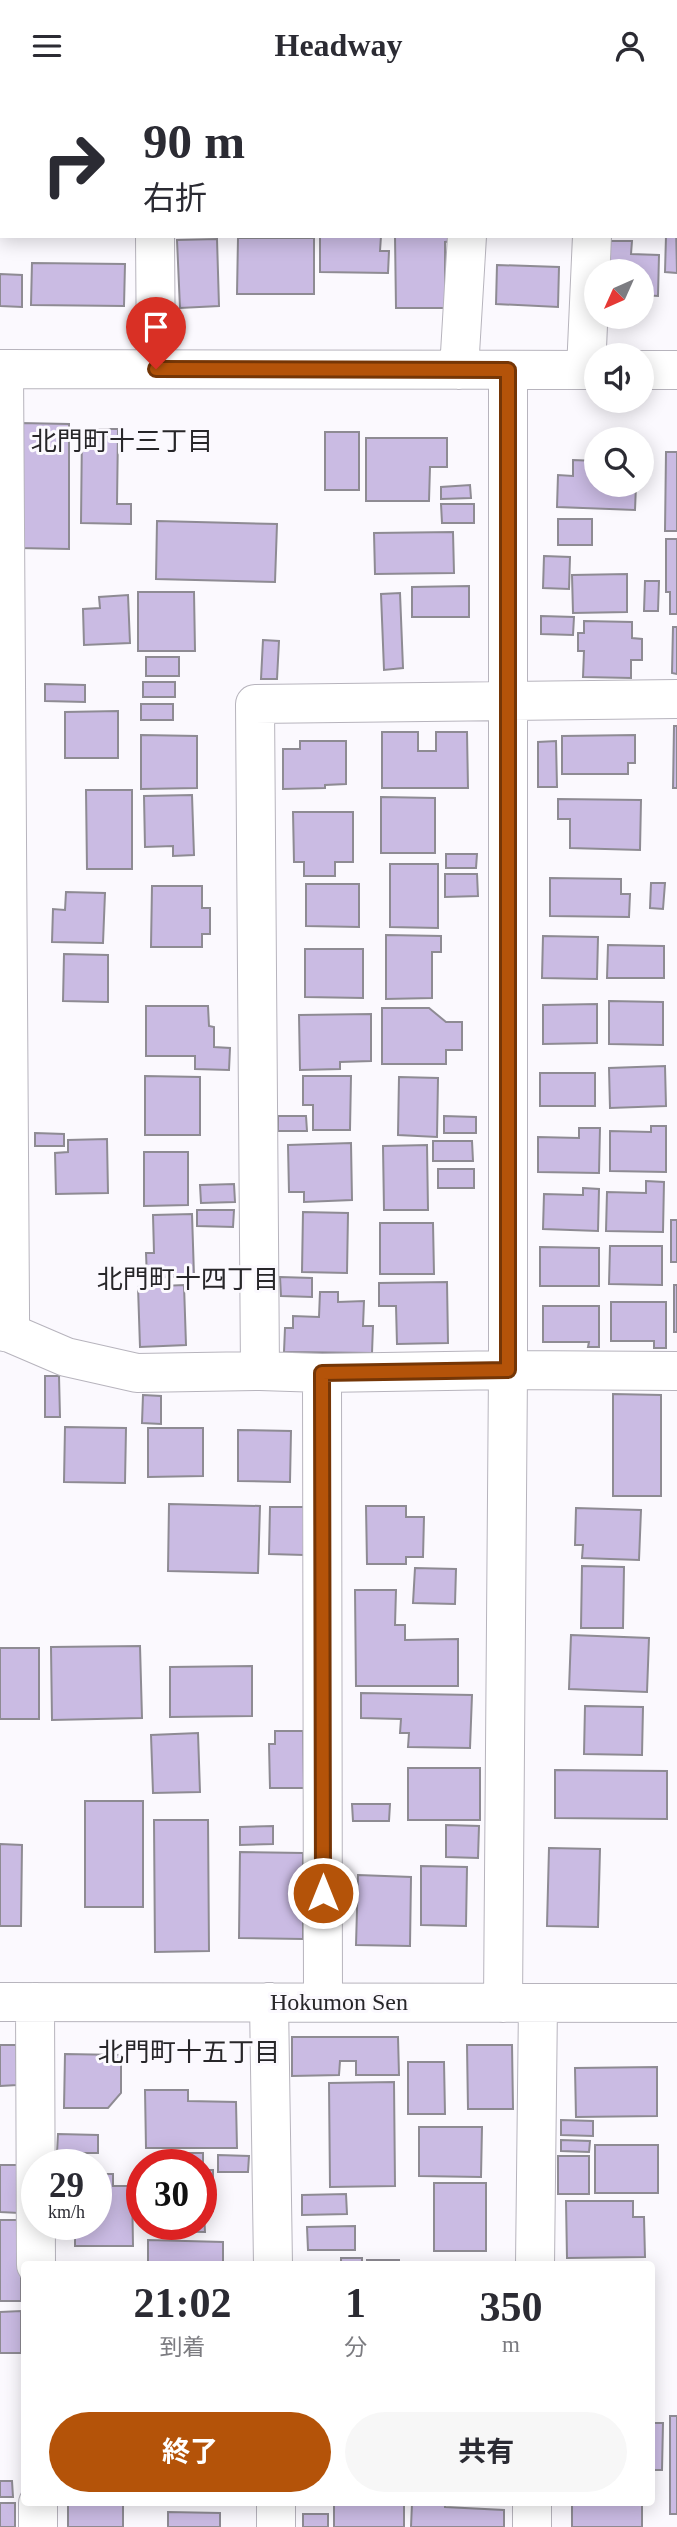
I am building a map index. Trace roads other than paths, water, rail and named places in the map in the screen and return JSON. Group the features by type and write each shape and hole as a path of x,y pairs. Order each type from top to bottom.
{"street":[{"path":"155,238 156,369"},
{"path":"459,370 467,238"},
{"path":"591,343 592,238"},
{"path":"584,370 2,369 5,1332 66,1357 138,1373 677,1371"},
{"path":"508,370 508,1370 521,2003 535,2261"},
{"path":"654,370 677,370"},
{"path":"260,1371 255,704 677,699"},
{"path":"322,1373 323,2002"},
{"path":"17,2002 37,2261"},
{"name":"Hokumon Sen","path":"17,2002 677,2003"},
{"path":"270,2002 273,2261"},
{"path":"38,2506 38,2527"},
{"path":"276,2506 276,2527"},
{"path":"532,2527 533,2506"}],"district":[{"name":"北門町十三丁目","path":"122,441"},
{"name":"北門町十四丁目","path":"188,1279"},
{"name":"北門町十五丁目","path":"189,2052"}]}
